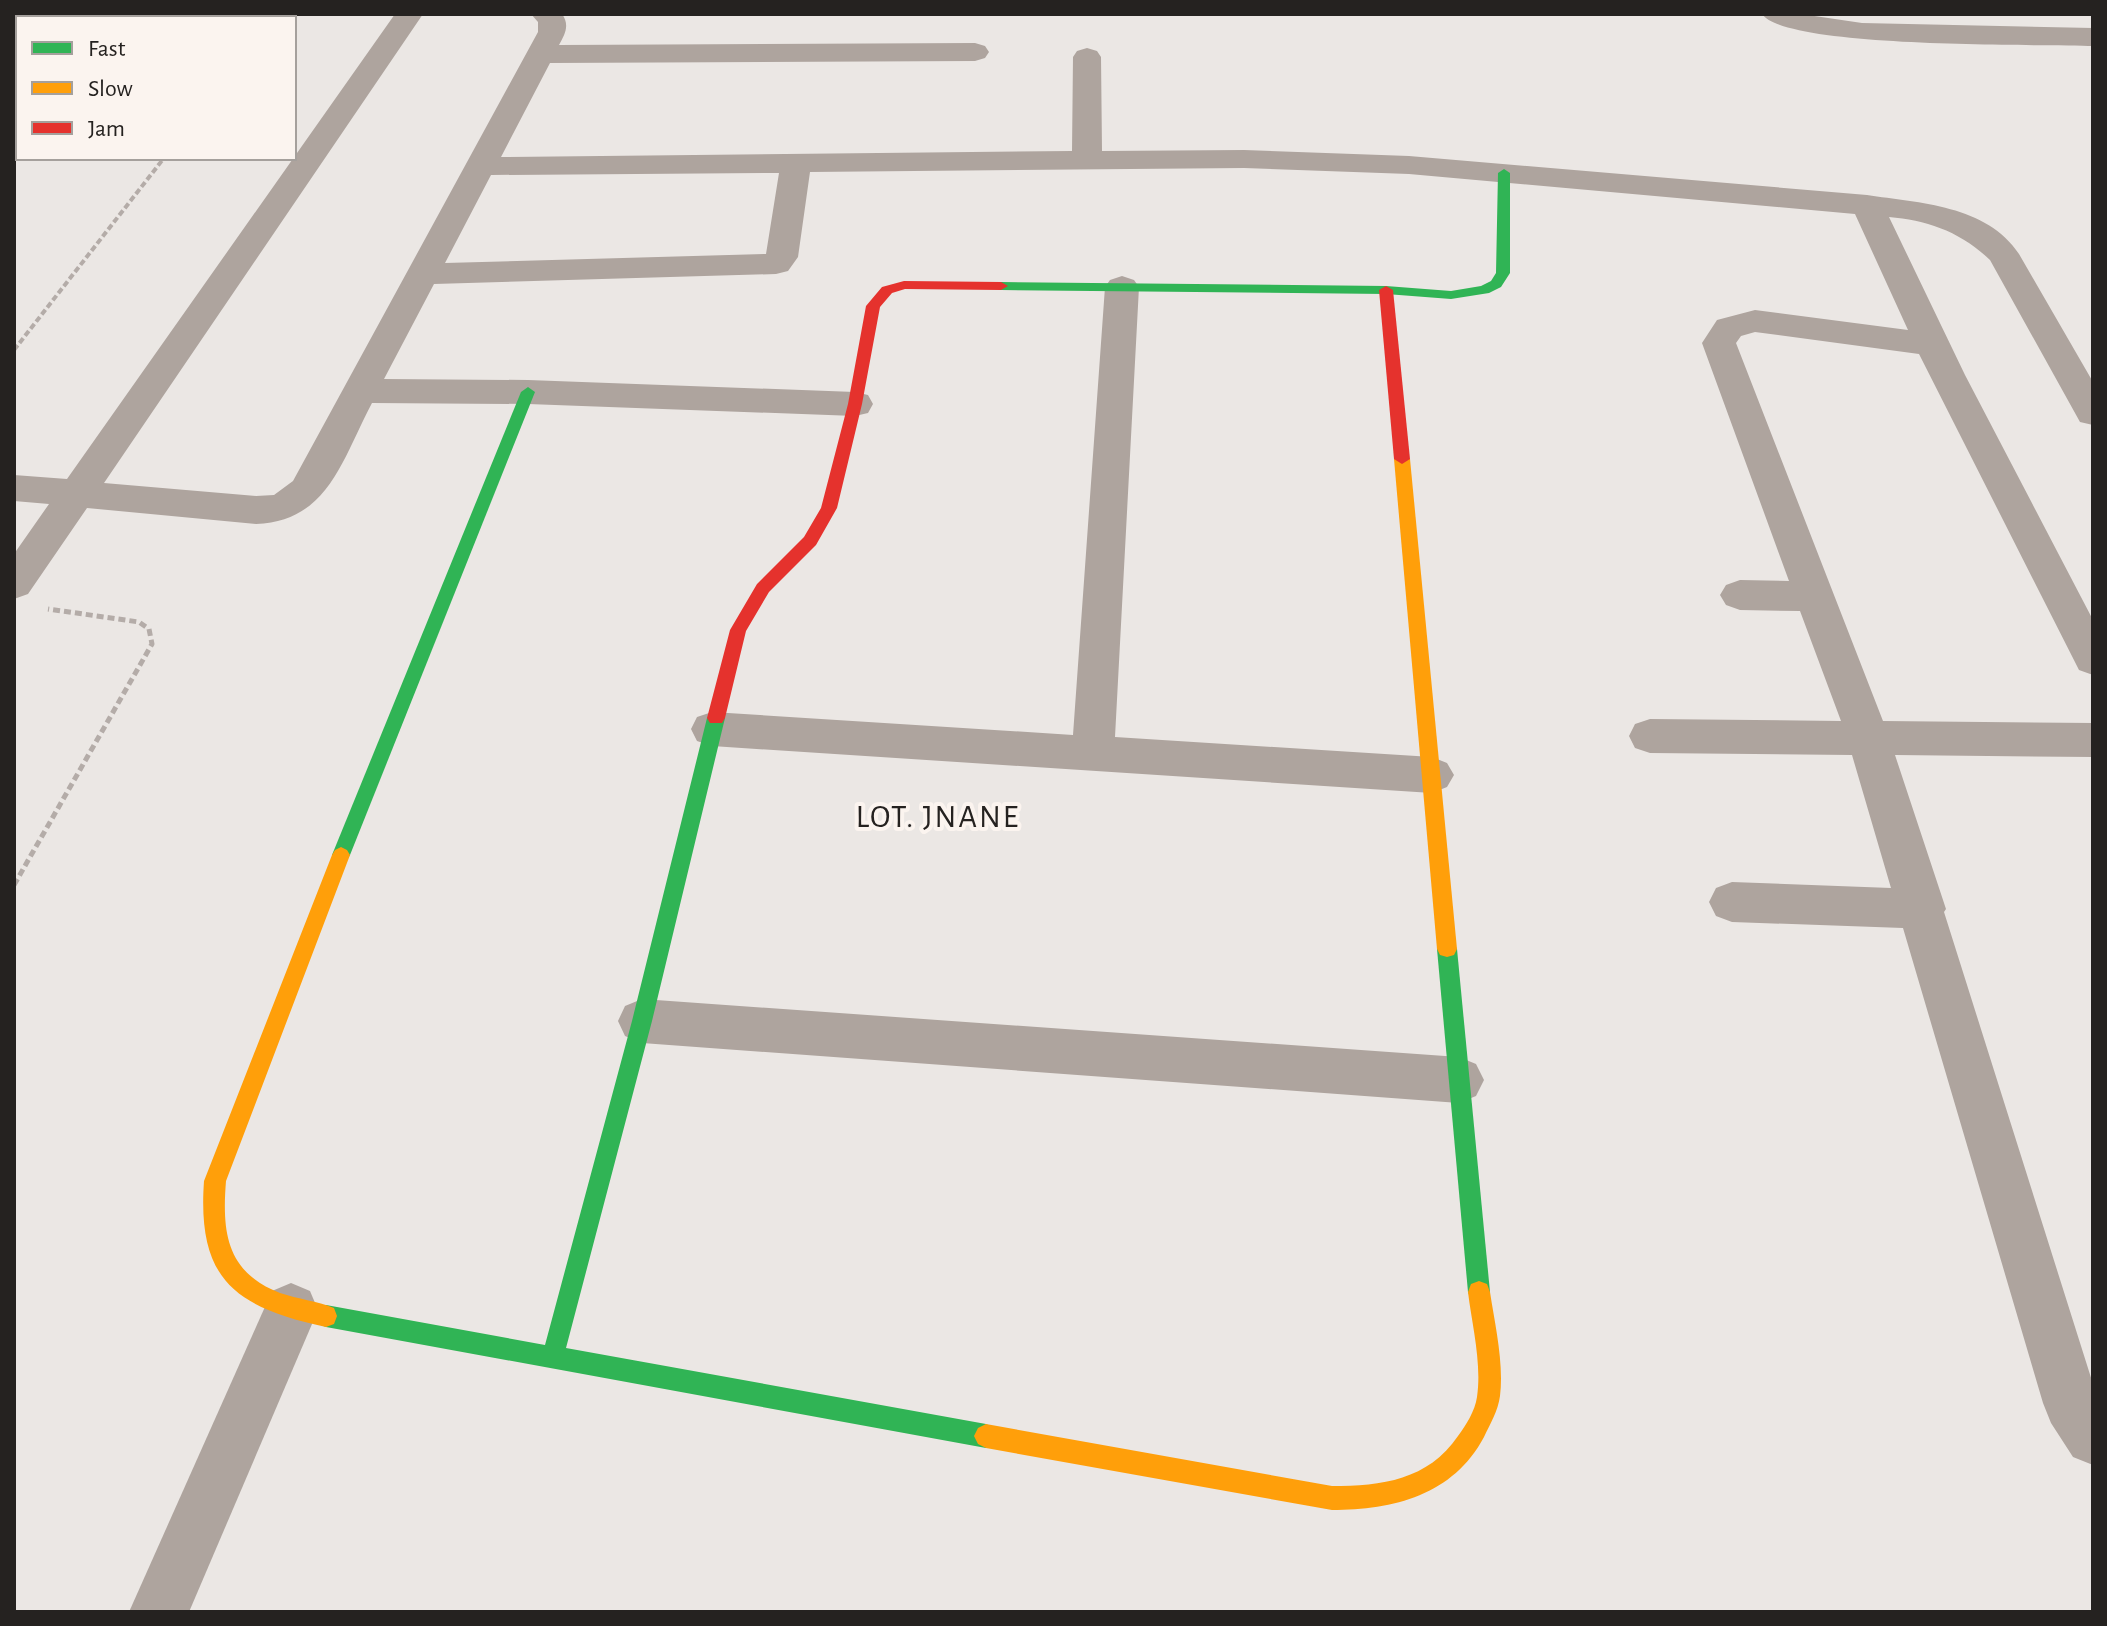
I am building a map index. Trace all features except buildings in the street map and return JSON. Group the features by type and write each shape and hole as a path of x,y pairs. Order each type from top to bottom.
{"street":[{"path":"14,584 409,14"},
{"path":"14,488 256,510 281,507 307,490 540,54 553,26 545,14"},
{"path":"1776,14 1802,24 1858,23 2093,37"},
{"path":"540,54 975,52"},
{"path":"1087,57 1087,160"},
{"path":"480,166 1087,160 1331,161 1504,173 1931,213 1953,220 1990,241 2003,254 2093,413"},
{"path":"422,274 776,264 782,257 796,163"},
{"path":"553,1357 642,1021 738,630 763,588 810,541 829,508 855,404 873,306 887,290 904,285 1386,290 1473,294 1494,287 1503,273 1504,173"},
{"path":"1867,205 1933,344 2093,659"},
{"path":"1093,754 1122,287"},
{"path":"528,392 291,981 215,1181 209,1210 209,1232 219,1255 234,1276 259,1297 291,1310 1332,1498 1368,1501 1402,1495 1434,1480 1460,1457 1478,1429 1489,1396 1386,290"},
{"path":"1933,344 1755,321 1740,323 1722,335 1719,343 1720,353 1868,737 1923,909 2071,1403 2093,1437"},
{"path":"360,391 528,392 855,404"},
{"path":"1740,595 1816,596"},
{"path":"712,729 1432,775"},
{"path":"1650,736 2093,740"},
{"path":"1732,902 1923,909"},
{"path":"642,1021 1459,1080"},
{"path":"159,1612 291,1310"}],"path":[{"path":"14,350 162,160"},
{"path":"14,885 151,649 153,638 149,628 139,622 45,608"}],"traffic: fast":[{"path":"1001,286 1386,290 1451,295 1484,290 1496,284 1503,273 1504,173"},
{"path":"341,855 528,392"},
{"path":"553,1357 642,1021 716,718"},
{"path":"1447,949 1479,1292"},
{"path":"326,1316 986,1436"}],"traffic: slow":[{"path":"1402,459 1447,949"},
{"path":"326,1316 272,1301 251,1290 235,1276 223,1259 215,1238 213,1212 215,1181 341,855"},
{"path":"986,1436 1332,1498 1393,1494 1429,1480 1444,1469 1459,1455 1483,1413 1488,1398 1489,1376 1479,1292"}],"traffic: jam":[{"path":"716,718 738,630 763,588 810,541 829,508 855,404 873,306 887,290 904,285 1001,286"},
{"path":"1386,290 1402,459"}],"district":[{"name":"LOT. JNANE","path":"938,816"}]}
